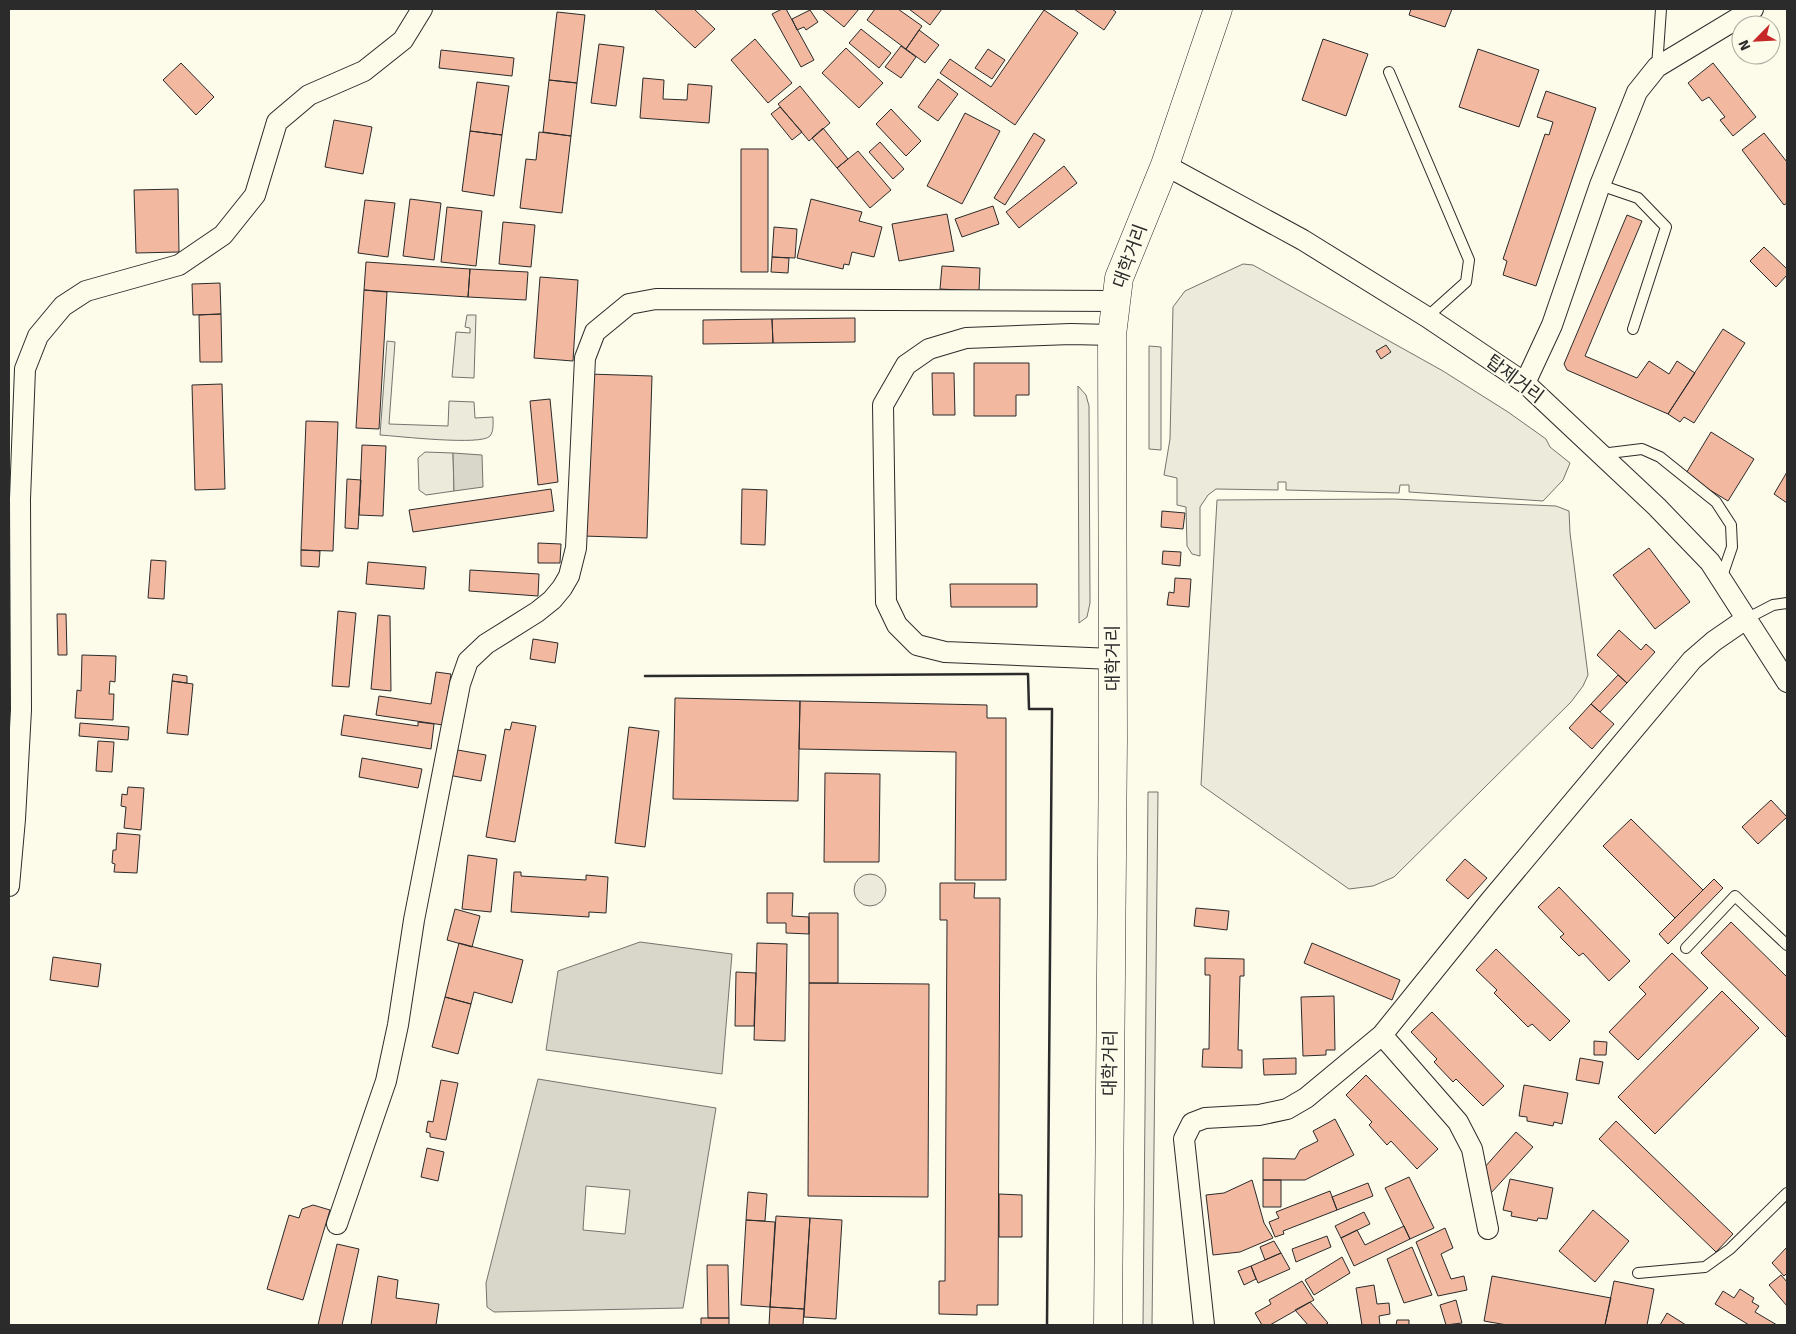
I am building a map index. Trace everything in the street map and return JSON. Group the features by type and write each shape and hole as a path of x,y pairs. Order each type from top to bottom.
{"main road":[{"name":"대학거리","path":"1108,1325 1114,659 1112,335 1119,278 1166,165 1218,9"}],"street":[{"path":"9,886 16,819 22,710 20,499 25,369 38,336 63,306 86,291 180,265 223,236 255,195 277,122 308,95 364,70 403,40 422,9"},
{"path":"1525,383 1552,325 1600,185 1637,92 1657,67 1753,9"},
{"name":"탑제거리","path":"1166,165 1303,240 1427,318 1525,383 1657,507 1710,562 1787,682"},
{"path":"337,1224 386,1081 398,1026 414,920 456,702 468,661 486,644 537,612 552,600 569,576 576,548 585,358 595,332 629,304 656,299 1115,301"},
{"path":"1112,335 1071,334 966,338 929,349 906,365 883,405 886,602 897,626 917,645 945,652 1114,659"},
{"path":"1204,1325 1184,1140 1192,1123 1205,1118 1259,1114 1287,1109 1306,1098 1382,1035 1490,901 1692,660 1714,641 1746,619"},
{"path":"1382,1035 1458,1122 1472,1150 1488,1230"}],"lane":[{"path":"1657,67 1661,9"},
{"path":"1389,72 1469,260 1466,282 1427,318"},
{"path":"1600,185 1638,198 1666,227 1633,329"},
{"path":"1600,454 1642,449 1660,458 1716,502 1731,524 1732,547 1721,580"},
{"path":"1746,619 1773,605 1787,603"},
{"path":"1686,948 1735,896 1787,945"},
{"path":"1638,1273 1705,1267 1730,1249 1787,1193"}],"shaded area":[{"path":"1243,264 1253,265 1443,371 1508,412 1546,439 1550,447 1570,463 1563,480 1543,501 1409,492 1409,485 1400,485 1399,493 1286,490 1286,482 1278,482 1278,490 1216,489 1208,495 1200,507 1200,556 1192,554 1187,546 1186,507 1177,505 1177,478 1164,475 1170,439 1173,307 1185,291"},
{"path":"467,315 476,315 474,378 452,377 456,332 470,333 470,328 465,327"},
{"path":"387,341 395,342 389,424 448,426 449,401 474,402 475,418 493,417 493,429 490,436 484,439 456,440 380,435"},
{"path":"1149,346 1161,347 1161,450 1149,449"},
{"path":"1078,386 1086,395 1089,406 1090,603 1087,617 1079,623"},
{"path":"425,452 453,453 454,491 426,495 419,490 418,458"},
{"path":"453,453 482,455 483,487 454,491"},
{"path":"1393,499 1556,506 1569,511 1570,533 1588,675 1583,686 1571,702 1394,877 1373,886 1349,889 1201,785 1217,500"},
{"path":"1148,792 1158,792 1152,1325 1143,1325"},
{"path":"870,874 876,875 881,879 885,884 885,896 881,901 876,905 870,906 864,905 859,901 855,896 854,890 855,884 859,879 864,875"},
{"path":"640,942 732,954 722,1074 546,1050 558,971"},
{"path":"538,1079 716,1108 683,1308 494,1312 487,1307 486,1283","holes":["586,1186 630,1190 625,1234 583,1230"]}],"building":[{"path":"654,9 694,9 715,29 695,48"},
{"path":"786,9 814,60 801,67 772,14"},
{"path":"822,9 859,9 844,27"},
{"path":"875,9 898,9 922,26 906,49 867,20"},
{"path":"909,9 942,9 930,25"},
{"path":"1074,9 1112,9 1116,12 1104,30"},
{"path":"1411,9 1452,9 1445,27 1409,15"},
{"path":"810,10 818,22 806,30 804,27 797,30 792,19"},
{"path":"1044,10 1078,33 1015,125 940,73 950,59 991,87"},
{"path":"557,12 585,15 577,83 549,80"},
{"path":"861,29 891,53 879,68 849,43"},
{"path":"919,30 939,45 925,63 906,49"},
{"path":"755,39 792,83 768,103 731,60"},
{"path":"1323,39 1368,54 1346,116 1302,100"},
{"path":"599,44 624,47 616,106 591,103"},
{"path":"901,46 916,57 901,78 885,67"},
{"path":"846,48 883,83 859,108 822,73"},
{"path":"988,49 1005,60 992,79 975,68"},
{"path":"1478,49 1539,70 1519,127 1459,107"},
{"path":"441,50 514,58 512,76 439,68"},
{"path":"181,63 214,97 196,115 163,80"},
{"path":"1713,63 1756,117 1733,136 1720,120 1725,117 1709,97 1702,101 1688,83"},
{"path":"643,78 664,80 663,99 687,100 688,84 712,86 709,123 640,118"},
{"path":"938,79 958,94 938,121 918,107"},
{"path":"549,80 577,83 571,136 543,132"},
{"path":"477,82 509,86 502,135 470,131"},
{"path":"800,86 830,123 809,141 778,104"},
{"path":"1546,91 1596,108 1536,286 1503,275 1507,261 1503,259 1545,134 1549,135 1553,122 1537,117"},
{"path":"780,107 802,132 792,140 771,114"},
{"path":"891,109 921,141 906,156 876,124"},
{"path":"965,113 1000,131 962,204 927,186"},
{"path":"334,120 372,127 363,174 325,167"},
{"path":"823,128 848,159 837,168 812,138"},
{"path":"470,131 502,135 494,196 462,191"},
{"path":"539,132 571,136 562,213 520,208 526,159 536,160"},
{"path":"1034,133 1045,140 1005,205 994,198"},
{"path":"1764,133 1787,162 1787,203 1784,205 1742,150"},
{"path":"880,142 904,169 893,179 869,152"},
{"path":"741,149 768,149 768,272 741,272"},
{"path":"858,151 891,190 870,208 837,168"},
{"path":"1064,166 1077,183 1019,228 1006,212"},
{"path":"178,189 179,252 136,253 134,190"},
{"path":"410,199 441,203 434,260 403,256"},
{"path":"811,199 862,212 859,221 882,227 874,257 852,252 849,265 844,264 843,269 797,258"},
{"path":"365,200 395,203 388,257 358,253"},
{"path":"993,206 999,224 962,237 955,219"},
{"path":"447,207 482,211 476,266 441,262"},
{"path":"947,214 954,251 899,261 892,224"},
{"path":"1627,215 1642,221 1585,356 1637,378 1649,361 1669,374 1677,361 1695,373 1668,414 1567,370 1564,364"},
{"path":"503,222 535,225 531,267 499,264"},
{"path":"774,227 797,229 795,258 772,257"},
{"path":"1764,247 1787,269 1787,275 1776,287 1750,261"},
{"path":"772,257 789,258 788,273 771,272"},
{"path":"366,262 470,269 468,297 364,290"},
{"path":"942,266 980,268 979,291 940,289"},
{"path":"470,269 528,272 526,300 468,297"},
{"path":"540,277 578,280 573,361 534,358"},
{"path":"220,283 221,314 193,315 192,284"},
{"path":"364,290 387,292 379,429 356,428"},
{"path":"221,314 222,362 200,362 199,315"},
{"path":"855,318 855,342 773,343 772,319"},
{"path":"772,319 773,343 703,344 703,320"},
{"path":"1723,329 1745,343 1694,423 1684,417 1680,422 1668,414"},
{"path":"1386,345 1391,352 1381,359 1376,351"},
{"path":"974,363 1029,363 1029,395 1016,395 1016,416 974,416"},
{"path":"932,373 954,373 955,415 933,415"},
{"path":"588,374 652,376 647,538 583,536"},
{"path":"222,384 225,489 195,490 192,385"},
{"path":"550,399 558,482 538,485 530,401"},
{"path":"306,421 338,422 333,551 301,550"},
{"path":"1711,432 1754,459 1728,501 1685,475"},
{"path":"362,445 386,446 383,516 359,515"},
{"path":"1787,472 1787,503 1774,494"},
{"path":"347,479 361,480 358,529 345,528"},
{"path":"551,489 554,511 413,532 409,510"},
{"path":"742,489 767,490 765,545 741,544"},
{"path":"1162,511 1185,513 1183,529 1161,527"},
{"path":"538,543 561,544 560,563 538,563"},
{"path":"1649,548 1690,602 1655,629 1613,575"},
{"path":"301,550 320,551 319,567 301,566"},
{"path":"1163,551 1181,552 1180,566 1162,564"},
{"path":"151,560 166,561 164,599 148,598"},
{"path":"368,562 426,567 424,589 366,584"},
{"path":"470,570 539,574 538,596 469,591"},
{"path":"1175,578 1191,579 1189,607 1167,605 1169,592 1174,593"},
{"path":"950,584 1037,584 1037,607 951,607"},
{"path":"338,611 356,613 349,687 332,686"},
{"path":"57,614 66,614 67,655 58,655"},
{"path":"378,615 390,616 391,691 371,689"},
{"path":"1619,630 1641,650 1646,644 1655,652 1627,683 1597,655"},
{"path":"533,639 558,643 555,663 530,659"},
{"path":"82,655 116,656 115,682 110,681 109,694 114,694 113,720 75,718 77,690 81,691"},
{"path":"436,672 451,674 443,725 376,715 379,696 431,704"},
{"path":"173,674 187,676 187,683 172,681"},
{"path":"1618,675 1627,683 1600,712 1591,704"},
{"path":"172,681 193,684 188,735 167,733"},
{"path":"675,698 800,701 798,801 673,799"},
{"path":"800,701 987,705 987,718 1006,718 1006,880 955,880 956,752 799,749"},
{"path":"1591,704 1614,724 1592,749 1569,728"},
{"path":"344,715 418,726 418,722 434,724 431,749 341,735"},
{"path":"512,722 536,726 515,842 486,837 505,729 510,730"},
{"path":"80,723 129,727 128,740 79,736"},
{"path":"629,727 659,731 645,847 615,843"},
{"path":"98,741 114,742 112,772 96,771"},
{"path":"452,749 486,755 481,781 448,775"},
{"path":"362,758 422,769 418,788 359,777"},
{"path":"825,773 880,774 879,862 824,862"},
{"path":"128,787 144,788 141,830 124,828 126,807 121,806 122,794 127,795"},
{"path":"1771,800 1787,817 1758,844 1742,827"},
{"path":"1631,819 1703,890 1675,918 1603,846"},
{"path":"117,833 140,835 137,873 114,872 115,864 112,863 113,850 116,850"},
{"path":"468,855 497,859 491,912 462,909"},
{"path":"1465,859 1487,878 1468,899 1446,880"},
{"path":"514,872 521,872 521,876 586,880 586,875 608,877 606,913 589,912 589,917 511,912"},
{"path":"1714,879 1723,888 1668,944 1659,934"},
{"path":"940,883 975,883 974,898 1000,898 998,1305 977,1305 977,1315 939,1314 939,1281 945,1281 947,920 940,920"},
{"path":"1559,887 1630,961 1609,981 1583,953 1579,956 1560,937 1564,934 1538,907"},
{"path":"767,893 793,893 792,916 809,917 809,934 786,933 786,923 767,923"},
{"path":"1196,908 1229,911 1227,930 1194,926"},
{"path":"455,909 480,916 472,947 447,940"},
{"path":"809,913 838,913 838,983 809,983"},
{"path":"1731,922 1787,977 1787,1038 1701,953"},
{"path":"459,943 523,960 512,1003 474,992 471,1004 445,997"},
{"path":"757,943 787,944 785,1041 754,1040"},
{"path":"1312,943 1400,980 1392,1000 1304,963"},
{"path":"1496,949 1570,1021 1550,1041 1532,1024 1528,1027 1494,993 1497,990 1476,970"},
{"path":"1672,953 1708,988 1638,1060 1609,1032 1646,994 1639,987"},
{"path":"53,957 101,964 98,987 50,980"},
{"path":"1205,958 1244,959 1244,976 1240,976 1238,1050 1242,1050 1242,1068 1202,1067 1203,1049 1209,1049 1210,975 1205,975"},
{"path":"736,972 756,973 754,1026 735,1026"},
{"path":"809,983 929,984 928,1197 808,1196"},
{"path":"1722,991 1759,1028 1655,1134 1618,1097"},
{"path":"1334,996 1335,1050 1326,1050 1326,1055 1303,1056 1301,997"},
{"path":"445,997 471,1004 458,1054 432,1047"},
{"path":"1432,1012 1504,1086 1483,1106 1456,1079 1453,1082 1434,1062 1437,1059 1411,1032"},
{"path":"1594,1041 1607,1042 1606,1055 1594,1055"},
{"path":"1296,1058 1296,1074 1264,1075 1263,1059"},
{"path":"1580,1058 1603,1062 1599,1084 1576,1080"},
{"path":"1366,1075 1438,1149 1417,1169 1391,1141 1387,1145 1369,1125 1372,1122 1346,1095"},
{"path":"441,1080 458,1083 446,1140 430,1137 430,1133 426,1132 428,1121 433,1122"},
{"path":"1524,1085 1568,1093 1562,1124 1554,1122 1553,1126 1527,1121 1527,1117 1519,1116"},
{"path":"1335,1119 1354,1155 1305,1180 1263,1180 1263,1158 1295,1159 1300,1150 1318,1141 1313,1131"},
{"path":"1616,1121 1733,1234 1716,1252 1599,1139"},
{"path":"1516,1132 1533,1147 1491,1193 1484,1168"},
{"path":"427,1148 444,1152 438,1181 421,1177"},
{"path":"1409,1177 1434,1228 1410,1239 1385,1188"},
{"path":"1510,1179 1553,1188 1547,1219 1538,1218 1537,1221 1511,1216 1512,1212 1503,1210"},
{"path":"1252,1180 1264,1223 1273,1238 1240,1252 1213,1255 1206,1195 1224,1193"},
{"path":"1263,1180 1281,1180 1281,1207 1263,1207"},
{"path":"1368,1183 1373,1196 1337,1210 1332,1197"},
{"path":"1330,1191 1337,1210 1283,1231 1284,1234 1275,1237 1269,1222 1279,1218 1276,1212"},
{"path":"748,1192 767,1194 765,1221 746,1220"},
{"path":"999,1194 1022,1195 1022,1237 999,1237"},
{"path":"313,1205 330,1210 303,1300 267,1289 289,1215 299,1218 302,1209"},
{"path":"1593,1210 1629,1241 1595,1282 1559,1251"},
{"path":"1364,1212 1370,1224 1341,1238 1335,1226"},
{"path":"776,1216 810,1218 804,1309 770,1307"},
{"path":"810,1218 842,1220 836,1319 804,1317"},
{"path":"746,1220 775,1222 770,1307 741,1305"},
{"path":"1404,1226 1410,1239 1354,1266 1341,1238 1357,1230 1365,1245"},
{"path":"1445,1228 1453,1248 1441,1254 1451,1279 1464,1276 1467,1290 1438,1296 1416,1242"},
{"path":"1327,1236 1331,1247 1296,1262 1292,1249"},
{"path":"1274,1241 1281,1253 1265,1260 1260,1247"},
{"path":"337,1244 359,1249 342,1325 318,1325"},
{"path":"1412,1247 1432,1295 1404,1303 1387,1259"},
{"path":"1787,1247 1787,1273 1784,1276 1772,1263"},
{"path":"1281,1253 1290,1269 1258,1283 1251,1266"},
{"path":"1342,1257 1350,1273 1314,1295 1305,1280"},
{"path":"707,1265 728,1265 729,1318 708,1318"},
{"path":"1251,1266 1256,1279 1244,1285 1238,1271"},
{"path":"1781,1275 1787,1282 1787,1306 1769,1285"},
{"path":"378,1276 398,1280 396,1298 439,1304 436,1325 371,1325"},
{"path":"1492,1276 1611,1298 1605,1325 1507,1325 1484,1321"},
{"path":"1302,1281 1314,1300 1270,1325 1262,1325 1255,1313 1271,1304 1269,1300"},
{"path":"1614,1281 1654,1289 1647,1325 1605,1325"},
{"path":"1374,1285 1377,1304 1389,1303 1390,1314 1379,1316 1380,1325 1362,1325 1356,1288"},
{"path":"1740,1289 1754,1298 1752,1302 1759,1306 1755,1312 1777,1325 1749,1325 1715,1304 1723,1291 1734,1298"},
{"path":"1456,1300 1462,1323 1446,1325 1440,1305"},
{"path":"1310,1302 1328,1323 1325,1325 1308,1325 1295,1310"},
{"path":"770,1307 804,1309 803,1325 769,1325"},
{"path":"1667,1313 1686,1325 1660,1325"},
{"path":"701,1318 729,1318 729,1325 701,1325"},
{"path":"1397,1320 1409,1320 1409,1325 1396,1325"}],"wall":[{"path":"645,676 1028,674 1029,709 1052,709 1047,1325"}]}
